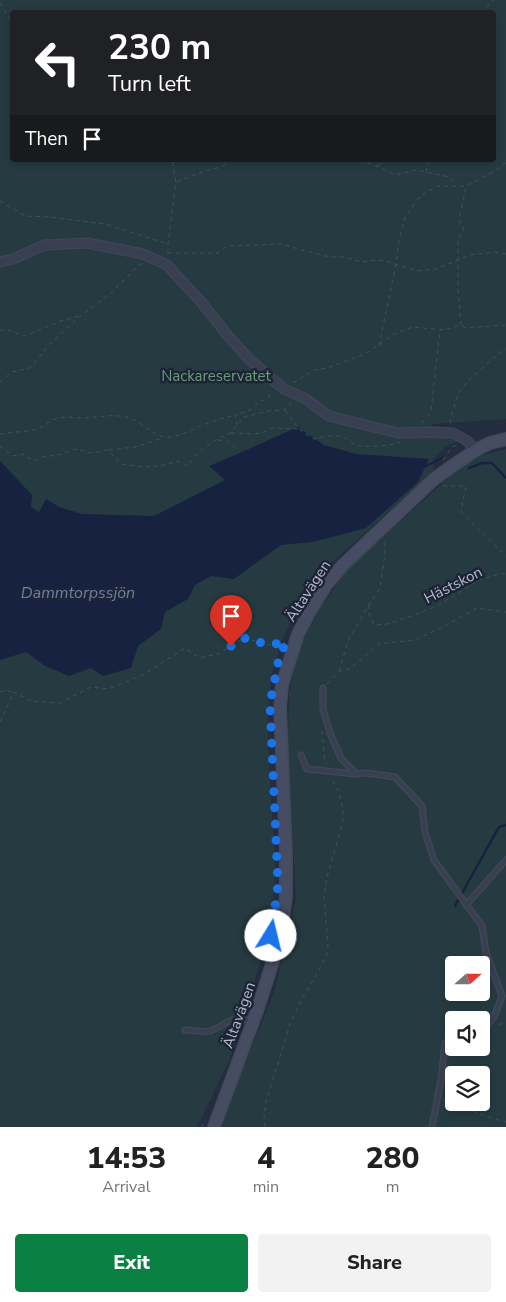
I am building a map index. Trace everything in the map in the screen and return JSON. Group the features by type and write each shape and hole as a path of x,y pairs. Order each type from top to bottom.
{"main road":[{"name":"Ältavägen","path":"209,1124 253,1022 274,958 283,921 286,895 286,852 280,708 282,685 298,634 326,585 343,565 433,480 476,450 490,443 506,439"}],"street":[{"path":"0,262 13,259 44,245 88,243 143,254 167,265 249,359 280,386 306,399 329,416 398,433 453,433 466,440 476,450"}],"lane":[{"path":"323,688 323,709 330,733 341,758 356,774"},
{"path":"301,755 307,769 395,777 422,806 425,832 434,860 482,926 486,952 502,996 494,1017 490,1021"},
{"path":"466,905 506,860"},
{"path":"185,1030 209,1032 227,1021 239,1018 253,1022"},
{"path":"432,1127 441,1080 445,1044"}],"path":[{"path":"483,10 494,0"},
{"path":"0,3 10,19"},
{"path":"172,162 176,182 168,253 218,253 227,246 282,244 330,257 344,257 362,262 381,260 417,271 436,269 470,255 496,252 506,254"},
{"path":"176,182 204,171 222,167 227,162"},
{"path":"363,162 394,175 416,170 450,177 457,185"},
{"path":"376,166 383,162"},
{"path":"426,172 428,162"},
{"path":"379,346 396,264 399,239 405,218 420,196 438,186 466,186 506,163"},
{"path":"461,325 458,289 458,240 464,230 459,219 466,186"},
{"path":"0,202 25,216 105,224 168,244"},
{"path":"0,382 12,372 30,368 51,343 82,315 110,294 139,265 154,259"},
{"path":"0,331 5,329 25,336 61,321 82,315"},
{"path":"0,446 13,456 22,454 34,461 42,457 58,455 76,449 91,453 136,448 164,437 172,437 204,424 250,410 259,402 268,398 280,386 314,370 327,368 365,354 394,334 413,327 444,330 461,325 466,328 506,325"},
{"path":"231,433 244,417 268,410 284,410 298,429 314,439 326,436 340,436 358,446 373,447 378,445 391,446 412,438 414,432 431,412 440,330"},
{"path":"453,433 450,419 459,392 468,381 506,349"},
{"path":"235,415 237,426"},
{"path":"0,434 33,430 60,418 125,416 164,437"},
{"path":"108,450 122,464 143,467 160,466 178,461 187,466 201,450 217,439 231,433 262,433 271,428 298,429"},
{"path":"217,439 227,441 238,450"},
{"path":"439,464 452,447 466,440"},
{"path":"433,480 437,486 466,486 461,512 506,556"},
{"path":"339,672 348,641 380,588 385,554 384,537"},
{"name":"Hästskon","path":"370,603 369,614 374,624 387,624 437,606 479,580 499,574 506,574"},
{"path":"323,688 339,672 351,668 379,644 415,640 476,608 506,612"},
{"path":"0,692 6,690 14,692 31,701 60,703 91,687 108,689 143,675 185,648 199,658 218,654 244,638 269,645 286,642"},
{"path":"0,722 14,692"},
{"path":"265,1127 266,1102 290,1024 326,957 328,946 324,897 327,876 343,821 343,809 335,784 326,771"},
{"path":"438,1098 506,1122"},
{"path":"201,1127 209,1124"}],"green space":[{"name":"Nackareservatet","path":"0,0 506,0 506,419 432,424 432,428 462,434 466,438 445,447 433,459 433,471 326,568 304,594 282,640 271,676 268,717 275,864 274,890 267,941 229,1061 197,1127 0,1127"},
{"path":"506,449 506,1127 222,1127 238,1081 275,990 296,899 288,745 289,693 299,648 321,607 348,568 471,458"}],"water":[{"name":"Dammtorpssjön","path":"298,427 324,445 356,454 429,459 418,482 366,528 313,542 281,545 234,579 211,576 195,585 188,599 165,612 161,629 138,646 131,668 103,676 91,668 69,676 45,666 26,652 0,660 0,461 32,495 31,507 39,512 46,499 59,507 82,514 154,516 225,480 209,466"}],"waterway":[{"path":"426,466 442,458"},
{"path":"469,468 482,463 492,463 506,478"},
{"path":"461,895 499,827 506,825"},
{"path":"455,906 459,899"}],"route":[{"path":"231,646 244,638 269,645 286,642 279,658 270,704 278,885 271,936"}]}
